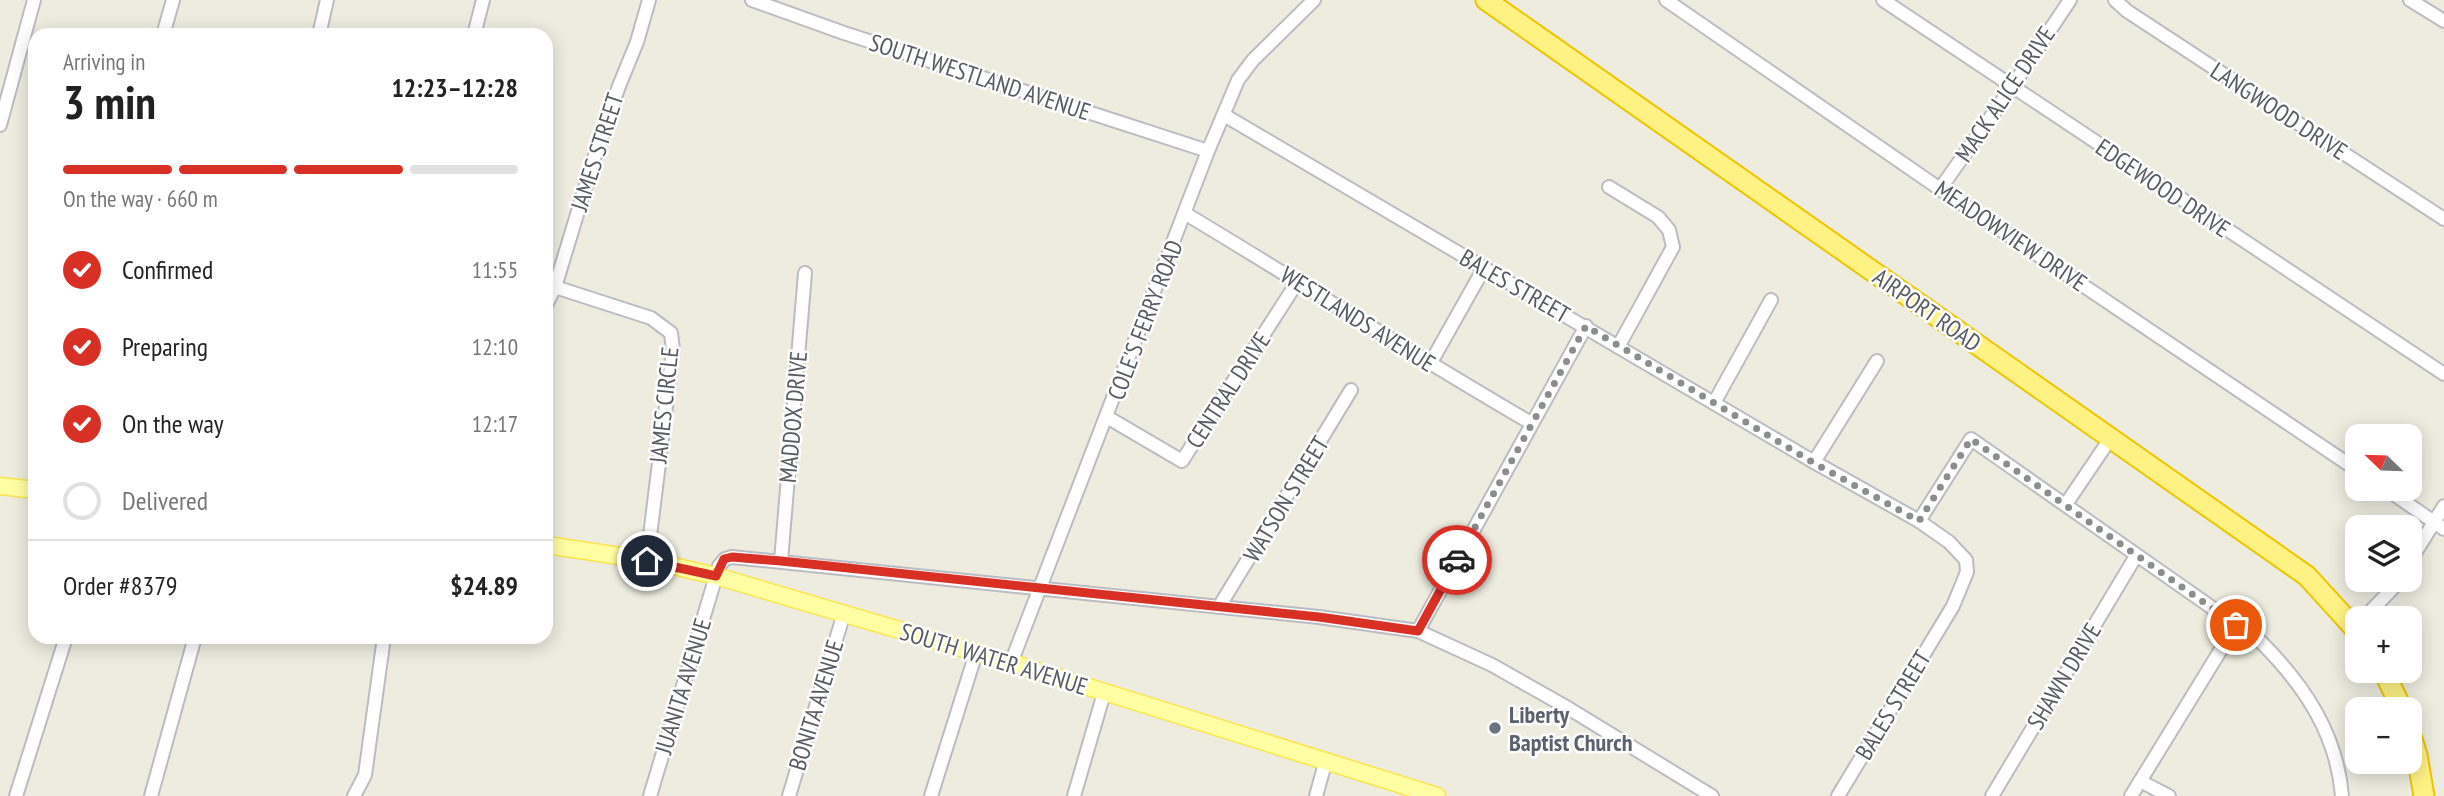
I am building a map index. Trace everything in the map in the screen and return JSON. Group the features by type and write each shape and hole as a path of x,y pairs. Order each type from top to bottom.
{"highway":[{"name":"AIRPORT ROAD","path":"1486,0 2307,576 2345,613"},
{"path":"2420,774 2424,796"}],"main road":[{"path":"0,486 28,488"},
{"name":"SOUTH WATER AVENUE","path":"553,546 647,561 716,576 1011,663 1437,796"}],"street":[{"path":"0,125 34,0"},
{"path":"165,28 173,0"},
{"path":"320,28 327,0"},
{"path":"476,28 483,0"},
{"name":"JAMES STREET","path":"553,291 596,152 637,42 649,0"},
{"name":"SOUTH WESTLAND AVENUE","path":"752,0 844,33 1208,151"},
{"name":"COLE'S FERRY ROAD","path":"1011,663 1208,151 1238,80 1253,60 1314,0"},
{"name":"MEADOWVIEW DRIVE","path":"1666,0 1940,189 2345,462"},
{"name":"EDGEWOOD DRIVE","path":"1884,0 2444,374"},
{"name":"MACK ALICE DRIVE","path":"1940,189 2070,0"},
{"name":"LANGWOOD DRIVE","path":"2115,0 2138,18 2444,219"},
{"path":"2410,0 2444,21"},
{"name":"BALES STREET","path":"1224,115 1949,541 1966,560 1967,572 1953,607 1838,796"},
{"path":"1609,187 1658,217 1669,230 1672,247 1618,347"},
{"name":"WESTLANDS AVENUE","path":"1186,214 1531,423"},
{"path":"1430,364 1484,268"},
{"name":"MADDOX DRIVE","path":"781,561 805,273"},
{"name":"CENTRAL DRIVE","path":"1107,417 1182,461 1298,281"},
{"name":"JAMES CIRCLE","path":"555,287 651,318 671,333 673,349 647,561"},
{"path":"1714,403 1771,300"},
{"path":"1418,631 1586,326"},
{"path":"1814,463 1877,361"},
{"name":"WATSON STREET","path":"1219,607 1351,390"},
{"path":"1919,521 1971,439 2261,642 2283,663 2318,714 2333,748 2342,796"},
{"path":"2066,504 2110,439"},
{"path":"2404,501 2439,525"},
{"path":"2422,546 2439,525 2444,506"},
{"name":"SHAWN DRIVE","path":"1992,796 2136,556"},
{"path":"716,576 724,559 732,557 1042,587 1319,617 1418,631 1487,662 1712,796"},
{"name":"JUANITA AVENUE","path":"650,796 716,576"},
{"path":"2375,606 2387,592"},
{"name":"BONITA AVENUE","path":"789,796 844,614"},
{"path":"2131,796 2236,625"},
{"path":"16,796 64,644"},
{"path":"151,796 193,644"},
{"path":"354,796 365,775 383,644"},
{"path":"931,796 976,653"},
{"path":"1073,796 1104,693"},
{"path":"1316,796 1326,760"},
{"path":"2140,781 2169,796"}],"way so far":[{"path":"1457,560 1586,326 1814,463 1919,521 1971,439 2236,625"}],"place":[{"name":"Liberty Baptist Church","path":"1495,728"}],"route":[{"path":"647,561 716,576 724,559 732,557 781,561 1319,617 1418,631 1457,560"}]}
